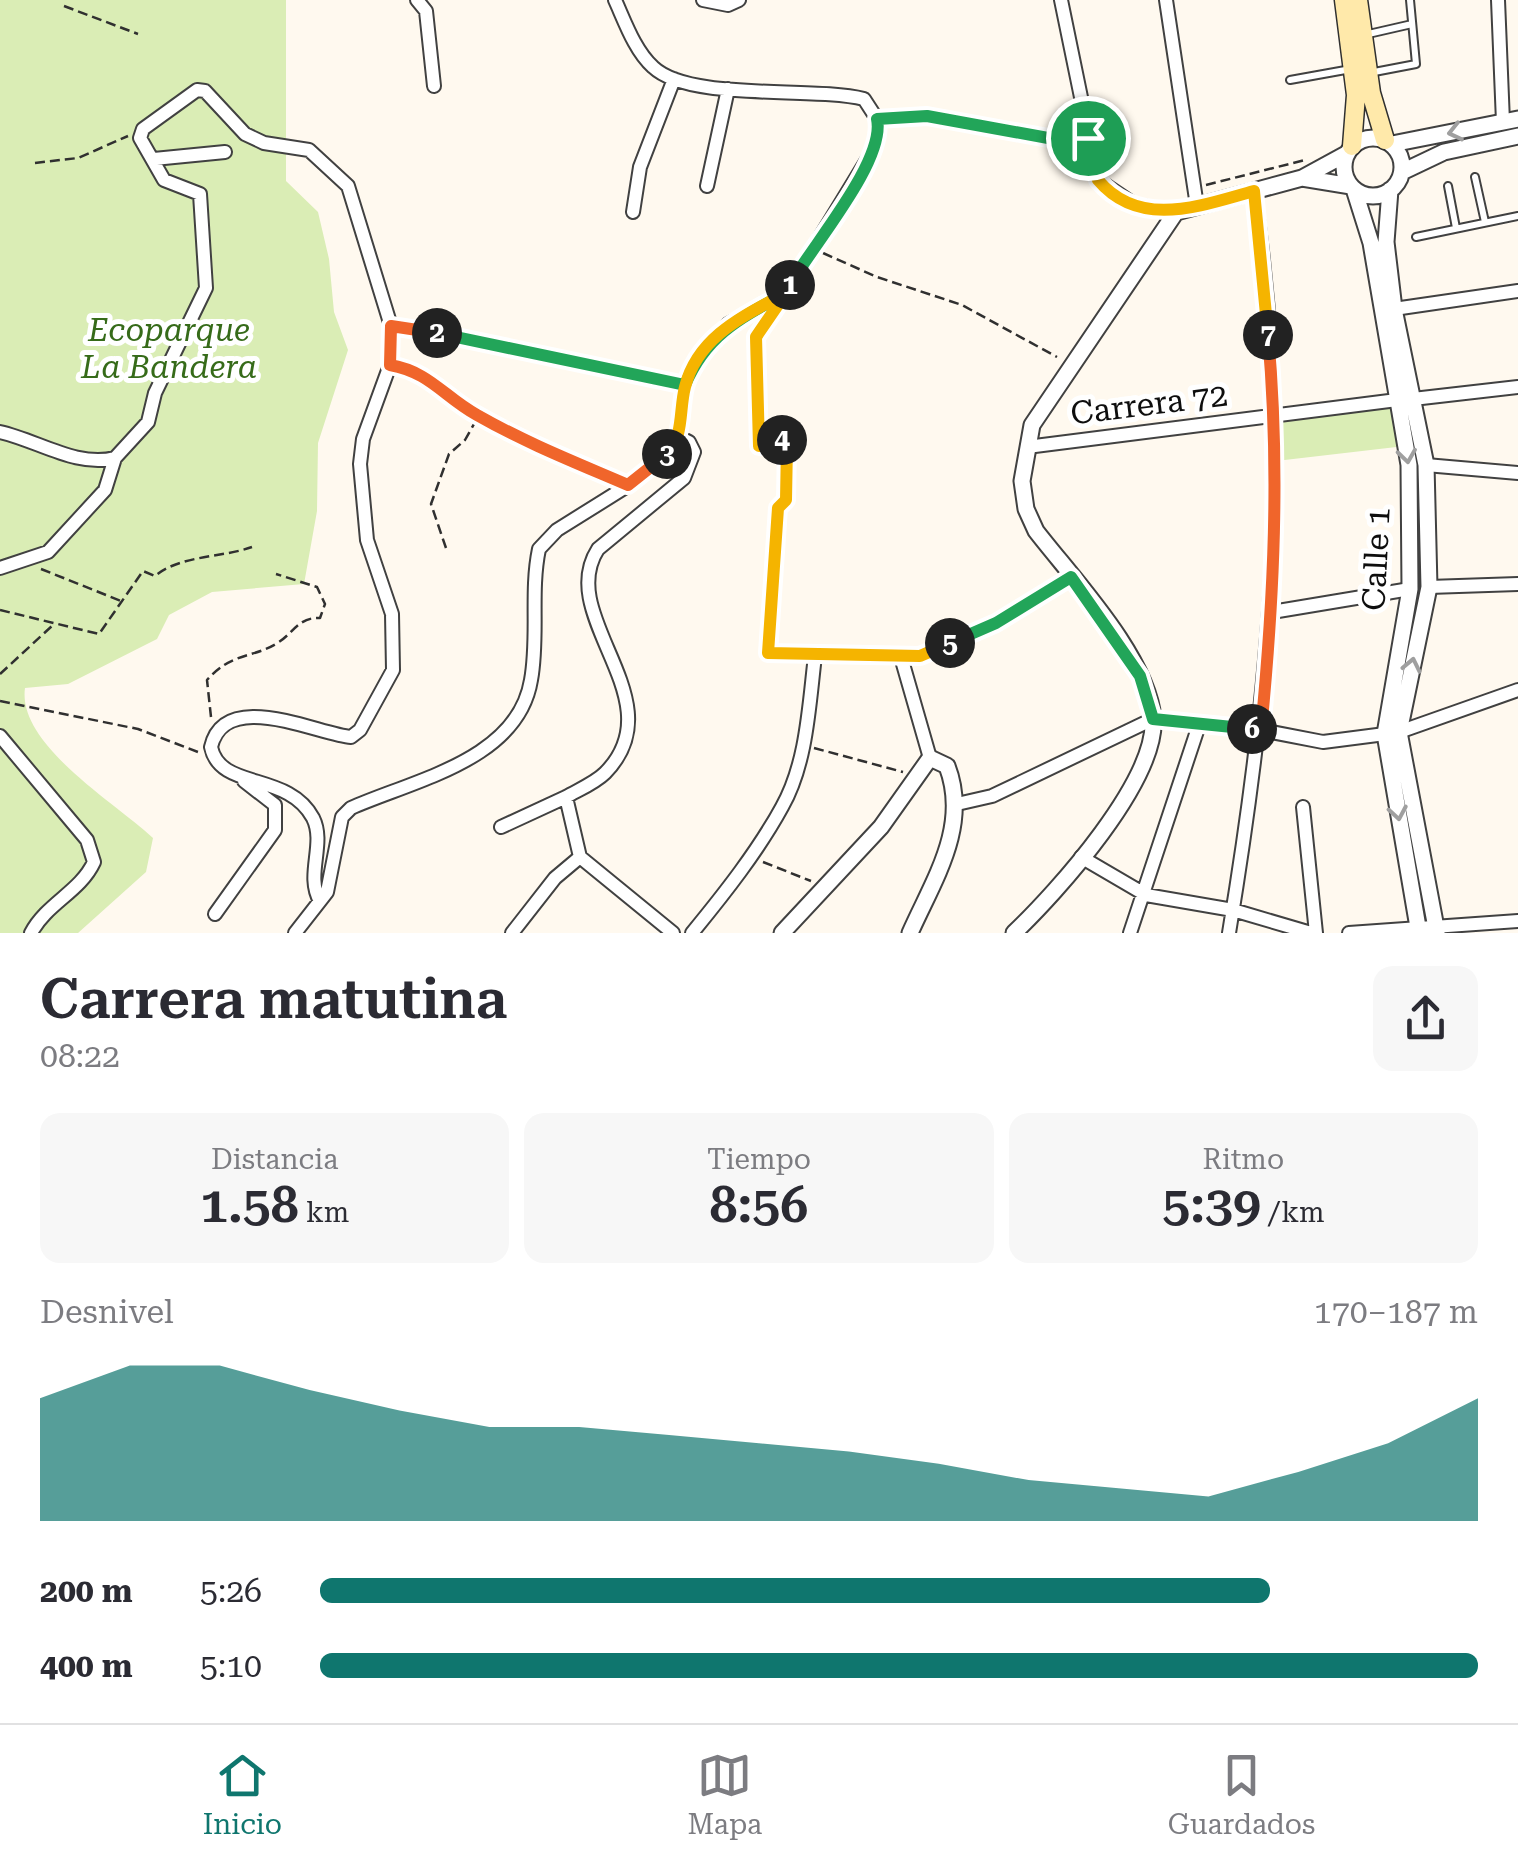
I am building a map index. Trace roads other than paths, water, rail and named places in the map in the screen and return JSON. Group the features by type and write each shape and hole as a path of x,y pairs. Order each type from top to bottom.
{"main road":[{"path":"1344,0 1360,71 1389,142"},
{"path":"1349,150 1363,35 1358,0"}],"street":[{"path":"417,0 426,11 434,86"},
{"path":"295,933 320,901 333,874 342,818 351,808 490,746 520,714 532,678 539,549 557,530 628,485 672,450 679,437 685,385 696,358 716,335 786,293 871,156 879,129 864,99 728,89 674,79 654,68 616,0"},
{"path":"703,0 728,5 739,0"},
{"path":"1061,0 1081,81 1098,180 1134,205 1186,209 1302,178 1368,138 1389,142 1511,120 1498,0"},
{"path":"1014,933 1081,856 1129,790 1145,758 1153,719 1140,676 1036,531 1026,509 1022,481 1032,426 1186,209 1195,188 1166,0"},
{"path":"634,212 640,167 674,79"},
{"path":"707,186 728,89"},
{"path":"0,568 48,552 105,490 115,458 148,422 155,393 206,288 200,194 164,180 140,138 142,130 197,90 205,91 245,134 264,143 309,150 327,162 348,186 391,326 390,365 363,439 360,464 367,540 395,632 393,670 352,738 288,718 254,718 226,725 214,738 214,758 275,805 275,830 215,914"},
{"path":"1302,178 1353,188 1370,196 1390,190 1402,172 1444,152 1518,136"},
{"path":"1389,142 1402,159 1402,172"},
{"path":"1349,150 1344,171 1353,188"},
{"path":"154,158 226,152"},
{"name":"Calle 1","path":"1353,188 1371,243 1405,400 1426,465 1428,588 1392,733"},
{"name":"Calle 1","path":"1390,190 1386,242 1405,400 1410,589 1392,733 1427,931"},
{"path":"1230,933 1261,730 1272,612 1275,415 1254,191"},
{"path":"1394,308 1518,290"},
{"name":"Carrera 72","path":"1027,447 1518,387"},
{"path":"0,432 64,454 104,461 115,458"},
{"path":"501,826 566,797 604,774 621,751 628,727 627,697 601,632 588,578 590,562 598,549 684,478 694,452 689,442 679,437"},
{"path":"1426,465 1518,473"},
{"path":"1428,588 1518,584"},
{"path":"1272,612 1410,589"},
{"path":"692,933 783,806 802,745 816,656"},
{"path":"902,657 930,758 946,766 957,804 951,840 910,933"},
{"path":"957,804 992,796 1153,719 1261,730 1322,742 1392,733 1518,690"},
{"path":"1130,933 1146,895 1199,725"},
{"path":"0,736 86,840 94,862 87,876 42,912 31,933"},
{"path":"782,933 882,827 914,775 930,758"},
{"path":"244,780 257,778 276,786 302,803 314,820 312,878 320,901"},
{"path":"566,797 580,857 673,933"},
{"path":"1081,856 1146,895 1233,910 1314,933 1303,807"},
{"path":"512,933 555,878 580,857"},
{"path":"1349,933 1427,931 1518,921"}],"lane":[{"path":"1290,80 1416,64 1410,0"},
{"path":"1363,35 1412,24"},
{"path":"1475,177 1486,222"},
{"path":"1448,186 1456,228"},
{"path":"1416,236 1518,216"},
{"path":"996,623 1071,577"}],"park label":[{"name":"Ecoparque La Bandera","path":"169,348"}]}
